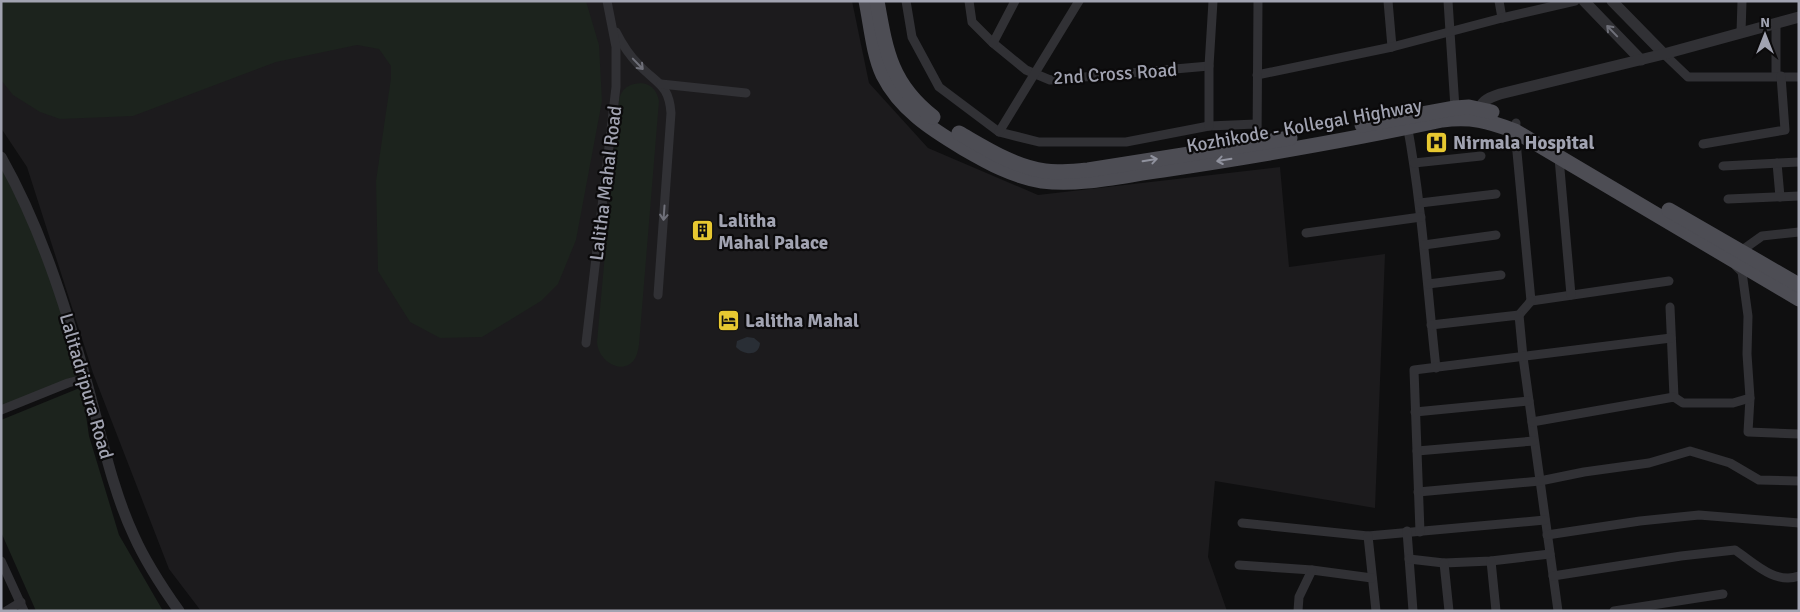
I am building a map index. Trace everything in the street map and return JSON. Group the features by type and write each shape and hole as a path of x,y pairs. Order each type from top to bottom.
{"main road":[{"name":"Kozhikode - Kollegal Highway","path":"866,1 878,60 884,76 898,98 913,114 942,135 996,167 1033,179 1066,182 1099,179 1228,160 1407,122 1455,108 1478,114"},
{"name":"Kozhikode - Kollegal Highway","path":"877,1 887,52 896,74 907,92 920,107 938,121 1001,157 1024,166 1046,171 1088,170 1407,122 1449,119 1492,112 1560,158 1738,256 1799,285"},
{"name":"Kozhikode - Kollegal Highway","path":"1515,127 1738,256 1799,299"}],"street":[{"name":"Lalitha Mahal Road","path":"586,343 616,87 616,47 607,1"},
{"path":"906,1 912,37 940,87 999,132 1039,142 1126,142 1209,126 1256,124"},
{"name":"2nd Cross Road","path":"969,1 972,22 993,43 1026,70 1050,80 1209,66"},
{"path":"993,43 1015,1"},
{"path":"999,132 1079,1"},
{"path":"1209,126 1212,1"},
{"path":"1388,1 1392,47"},
{"path":"1448,1 1455,108"},
{"path":"1499,1 1502,18"},
{"path":"1257,75 1392,47 1575,1"},
{"path":"1584,1 1641,60"},
{"path":"1612,1 1688,77 1799,77"},
{"path":"1741,33 1742,1"},
{"path":"1257,144 1257,75 1261,2"},
{"path":"1478,114 1482,103 1500,94 1641,60 1799,17"},
{"name":"Lalitha Mahal Road","path":"612,23 628,53 662,84"},
{"path":"1703,144 1784,130 1778,76 1776,23"},
{"path":"662,84 746,93"},
{"path":"658,295 671,113 670,101 662,84"},
{"path":"1407,122 1420,203 1436,368"},
{"path":"1515,127 1531,301"},
{"path":"1414,163 1481,156"},
{"name":"Lalitadripura Road","path":"1,157 26,207 48,259 66,310 115,486 133,535 151,571 179,611"},
{"path":"1560,158 1571,295"},
{"path":"1723,166 1799,162"},
{"path":"1777,163 1780,197"},
{"path":"1420,203 1496,194"},
{"path":"1728,199 1799,196"},
{"path":"1306,233 1421,217"},
{"path":"1799,232 1762,236 1738,256 1733,264 1742,272 1748,316 1747,354 1750,398 1748,432 1799,434"},
{"path":"1424,245 1496,235"},
{"path":"1428,284 1501,275"},
{"path":"1431,325 1519,315 1531,301 1669,281"},
{"path":"1670,307 1674,397"},
{"path":"1519,315 1523,357 1558,611"},
{"path":"1420,532 1414,370 1671,338"},
{"path":"1,410 68,383 86,378"},
{"path":"1532,422 1674,397 1683,403 1733,403 1750,398"},
{"path":"1415,412 1529,401"},
{"path":"1417,452 1534,440"},
{"path":"1418,492 1540,481 1584,472 1649,463 1690,452 1730,463 1759,480 1799,481"},
{"path":"1547,535 1640,521 1699,515 1799,522"},
{"path":"1242,523 1368,536 1545,520"},
{"path":"1407,531 1413,611"},
{"path":"1368,536 1376,611"},
{"path":"1553,576 1681,556 1736,550 1773,576 1794,578 1799,576"},
{"path":"1409,559 1444,563 1491,561 1550,554"},
{"path":"1,560 22,607 6,611"},
{"path":"1491,561 1496,611"},
{"path":"1444,563 1449,611"},
{"path":"1239,565 1312,570 1372,578"},
{"path":"1298,611 1299,598 1312,570"},
{"path":"1614,611 1723,594"}],"shaded area":[{"name":"Lalitha Mahal","path":"1,1 852,1 869,83 928,148 1038,195 1280,167 1289,267 1385,254 1375,508 1215,481 1208,557 1227,611 201,611 169,569 93,373 27,167 1,128"},
{"path":"1,1 586,1 599,45 602,101 576,240 558,284 541,301 482,337 440,338 410,322 378,271 376,181 391,78 391,66 379,49 357,45 276,62 133,116 60,119 40,112 13,95 1,80"},
{"path":"641,83 653,89 659,101 639,345 634,360 629,365 623,367 611,364 606,360 598,349 597,342 619,99 627,87"},
{"path":"1,161 46,260 81,374 1,406"},
{"path":"747,337 754,338 760,343 759,348 754,353 743,352 736,347 737,341"},
{"path":"82,387 89,436 119,535 163,611 36,611 1,532 1,420"}],"place":[{"name":"Nirmala Hospital","path":"1437,142"},
{"name":"Lalitha Mahal Palace","path":"702,231"},
{"name":"Lalitha Mahal","path":"729,320"}]}
